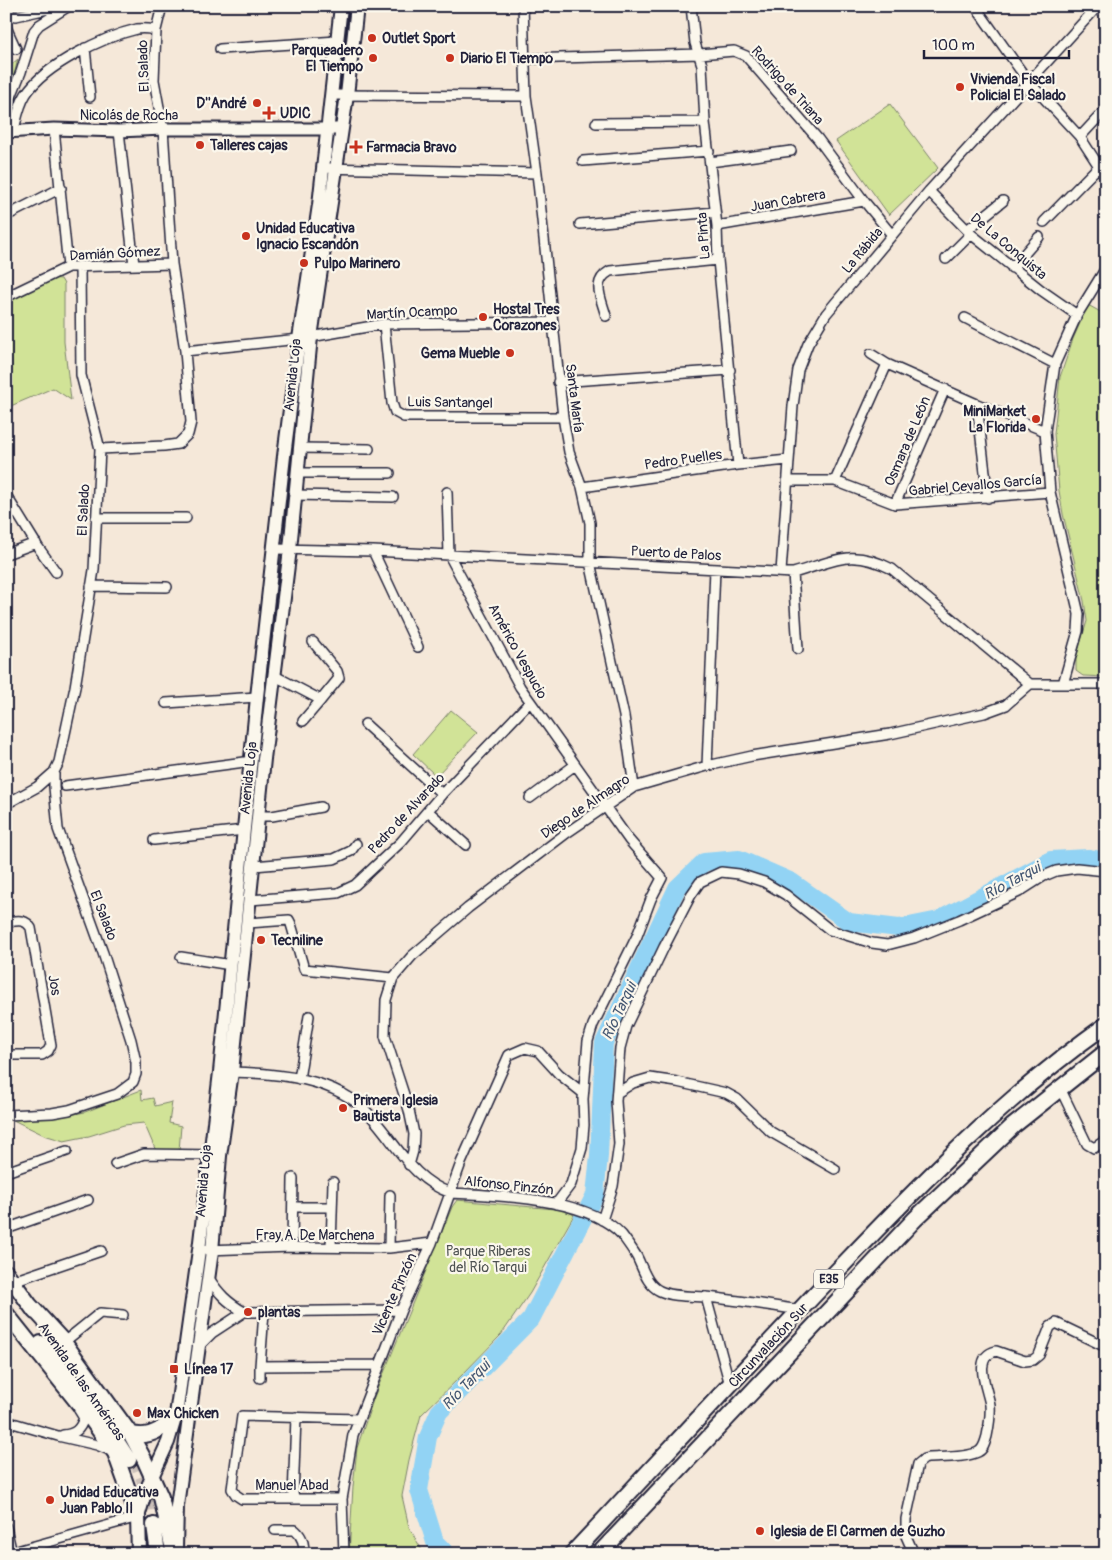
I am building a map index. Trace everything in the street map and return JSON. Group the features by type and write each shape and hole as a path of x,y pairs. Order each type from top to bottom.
{"highway":[{"name":"Circunvalación Sur","path":"572,1554 900,1206 1002,1108 1084,1040 1106,1025"},
{"name":"Circunvalación Sur","path":"599,1554 915,1219 1013,1126 1106,1052"}],"main road":[{"name":"Avenida Loja","path":"329,168 326,129 341,6"},
{"name":"Avenida Loja","path":"226,1072 231,965 257,696 275,549 329,168 341,129 347,95 357,6"},
{"name":"Avenida Loja","path":"138,1517 152,1475 168,1442 176,1414 248,924 290,549 299,448 305,338"},
{"name":"Avenida Loja","path":"175,1554 177,1506 212,1251 215,1155"},
{"name":"Avenida de las Américas","path":"6,1306 46,1349 83,1394 131,1459 113,1421 10,1277"},
{"name":"Avenida de las Américas","path":"30,1305 64,1342 130,1433 161,1497 175,1554"},
{"name":"Avenida de las Américas","path":"6,1313 115,1453 138,1517 139,1554"},
{"path":"130,1433 138,1436 160,1430 167,1426 176,1414"},
{"path":"154,1525 158,1554"}],"street":[{"path":"6,15 16,16 62,6"},
{"path":"6,109 34,31 39,25 69,6"},
{"name":"El Salado","path":"6,1114 65,1111 117,1094 130,1086 136,1078 136,1062 128,1031 103,953 58,829 54,797 54,772 60,757 75,687 94,570 100,449 178,444 188,434 191,422 172,264 163,129 154,80 156,30 162,6"},
{"name":"Santa María","path":"523,6 526,96 554,322 562,417 569,452 582,487 590,523 590,562 624,716 634,787"},
{"name":"La Pinta","path":"691,6 695,43 702,65 705,122 717,226 718,260 738,465"},
{"path":"975,6 1028,81 1080,137 1106,177"},
{"name":"La Rábida","path":"781,572 793,406 798,370 808,344 826,314 929,191 1098,6"},
{"path":"6,27 16,48"},
{"path":"10,131 26,94 40,78 85,48 139,29 156,30"},
{"path":"220,49 337,41"},
{"path":"85,48 90,97"},
{"name":"Rodrigo de Triana","path":"525,60 700,54 734,51 746,56 818,139 892,235"},
{"path":"331,95 526,96"},
{"path":"1080,137 1106,109"},
{"path":"596,123 705,122"},
{"path":"54,129 68,267"},
{"name":"Nicolás de Rocha","path":"10,131 54,129 119,131 163,129 341,129"},
{"path":"119,131 134,265"},
{"path":"583,161 709,151"},
{"path":"710,162 791,151"},
{"path":"1044,222 1099,166"},
{"path":"329,168 537,174"},
{"path":"6,204 9,215 60,188"},
{"name":"De La Conquista","path":"929,191 969,232 1040,290 1077,315"},
{"name":"Juan Cabrera","path":"717,226 864,201"},
{"path":"946,259 969,232 1003,201"},
{"path":"580,224 715,212"},
{"path":"1012,268 1039,237"},
{"path":"606,316 598,287 599,280 610,271 718,260"},
{"name":"Damián Gómez","path":"6,297 68,267 172,264"},
{"path":"80,266 81,375 100,449"},
{"path":"1063,684 1078,631 1079,614 1050,492 1045,431 1055,364 1077,315 1106,268"},
{"path":"965,318 1055,364"},
{"name":"Martín Ocampo","path":"184,352 305,338 384,324 554,322"},
{"name":"Luis Santangel","path":"384,324 392,403 396,412 404,417 562,417"},
{"path":"871,354 887,364 977,404 1045,431"},
{"path":"836,481 887,364"},
{"path":"558,382 730,370"},
{"name":"Osmara de León","path":"895,504 945,389"},
{"path":"977,404 988,498"},
{"path":"299,448 369,450"},
{"name":"Pedro Puelles","path":"582,487 738,465 788,460"},
{"path":"297,473 390,473"},
{"name":"Gabriel Cevallos García","path":"787,481 836,481 895,504 1050,492"},
{"name":"Américo Vespucio","path":"447,492 449,555 530,702 629,840 662,878 651,899 638,936 590,1033 583,1093"},
{"path":"6,495 56,572"},
{"path":"295,496 393,497"},
{"path":"96,518 186,518"},
{"path":"6,554 36,543"},
{"name":"Puerto de Palos","path":"275,549 373,551 793,573 836,559 856,557 876,560 892,569 1030,684"},
{"path":"373,551 418,647"},
{"path":"708,766 714,569"},
{"path":"793,573 798,649"},
{"path":"91,586 167,586"},
{"path":"303,721 340,678 337,671 313,642"},
{"path":"275,676 320,700"},
{"path":"1030,684 1106,684"},
{"name":"Diego de Almagro","path":"409,1165 413,1151 414,1134 409,1110 385,1036 386,1000 393,978 412,956 468,908 568,832 634,787 708,766 752,756 890,734 984,713 1006,705 1030,684"},
{"path":"166,704 257,696"},
{"name":"Pedro de Alvarado","path":"250,900 338,893 355,885 401,842 442,794 530,702"},
{"path":"365,724 442,794"},
{"path":"65,786 252,761"},
{"path":"530,798 574,765"},
{"path":"6,804 37,787 54,772"},
{"path":"259,816 272,816 321,807"},
{"path":"428,810 466,845"},
{"path":"154,840 244,830"},
{"path":"254,866 334,859 344,855 356,844"},
{"path":"602,1220 613,1186 619,1144 616,1114 617,1093 620,1048 626,1026 691,894 700,882 721,872 739,874 764,882 786,895 830,930 872,944 887,945 914,938 959,920 1019,892 1044,876 1056,871 1077,868 1106,871"},
{"path":"248,924 289,920 304,969 393,978"},
{"name":"Jos","path":"6,922 23,921 28,923 31,928 51,1045 42,1055 6,1055"},
{"path":"181,958 231,965"},
{"path":"299,1079 309,1016"},
{"name":"Vicente Pinzón","path":"344,1554 342,1499 353,1435 401,1310 432,1243 461,1163 509,1055 525,1048 538,1051 559,1074 583,1093"},
{"name":"Alfonso Pinzón","path":"226,1072 299,1079 325,1086 354,1100 370,1115 409,1165 430,1184 451,1193 530,1199 571,1208 602,1220 623,1236 650,1283 660,1291 682,1296 706,1297 800,1310"},
{"path":"617,1093 633,1083 650,1078 726,1093 737,1099 771,1132 835,1169"},
{"path":"1060,1088 1087,1144 1094,1148 1106,1140"},
{"path":"556,1204 571,1184 582,1148 584,1125 583,1093"},
{"path":"6,1172 67,1152"},
{"path":"115,1164 144,1154 215,1155"},
{"path":"292,1247 293,1178"},
{"path":"331,1248 333,1182"},
{"path":"389,1248 390,1195"},
{"path":"6,1229 88,1200"},
{"path":"293,1208 332,1207"},
{"name":"Fray A. De Marchena","path":"199,1250 292,1247 389,1248 432,1243"},
{"path":"10,1277 101,1251"},
{"path":"208,1277 217,1291 229,1303 244,1312 401,1310"},
{"path":"706,1297 730,1385"},
{"path":"200,1345 212,1333 244,1312"},
{"path":"260,1378 264,1312"},
{"path":"64,1342 100,1313 122,1315"},
{"path":"914,1554 906,1536 906,1518 918,1464 928,1458 973,1454 982,1449 985,1444 990,1421 990,1404 982,1370 983,1362 987,1356 996,1351 1025,1361 1033,1360 1039,1355 1050,1327 1056,1323 1106,1347"},
{"path":"260,1366 379,1365"},
{"path":"58,1436 73,1434 80,1428 84,1418 69,1392"},
{"name":"Manuel Abad","path":"296,1417 242,1416 232,1489 242,1499 342,1499"},
{"path":"293,1498 296,1417 359,1419"},
{"path":"6,1421 97,1445 115,1453"},
{"path":"6,1527 10,1553 138,1517"},
{"path":"274,1530 296,1530 304,1543 304,1554"}],"green space":[{"path":"18,59 9,95 6,99 6,69"},
{"path":"890,104 938,168 889,215 836,141"},
{"path":"53,278 61,279 64,284 64,342 71,400 53,388 6,408 6,303"},
{"path":"1088,305 1106,315 1106,677 1083,676 1076,671 1076,658 1087,621 1063,514 1054,434 1060,377 1073,339"},
{"path":"451,710 478,732 436,776 413,754"},
{"path":"141,1090 142,1100 153,1098 155,1106 172,1102 169,1123 181,1126 179,1151 156,1151 144,1123 124,1125 89,1136 64,1141 44,1135 11,1119 59,1117 85,1112"},
{"name":"Parque Riberas del Río Tarqui","path":"457,1200 565,1210 574,1215 530,1293 501,1335 421,1415 402,1496 409,1527 424,1554 349,1554 357,1448 374,1397 452,1207"}],"waterway":[{"name":"Río Tarqui","path":"447,1554 435,1542 419,1490 428,1437 439,1412 531,1319 595,1195 599,1156 604,1043 677,888 704,862 739,859 792,882 849,922 899,928 939,920 1051,860 1088,858 1106,861"}],"tunnel":[{"path":"134,1457 148,1495 154,1536"},
{"path":"146,1525 149,1554"}],"place":[{"name":"Outlet Sport","path":"372,38"},
{"name":"Parqueadero El Tiempo","path":"373,58"},
{"name":"Diario El Tiempo","path":"450,58"},
{"name":"Vivienda Fiscal Policial El Salado","path":"960,87"},
{"name":"D''André","path":"257,103"},
{"name":"UDIC","path":"269,113"},
{"name":"Talleres cajas","path":"200,145"},
{"name":"Farmacia Bravo","path":"356,147"},
{"name":"Unidad Educativa Ignacio Escandón","path":"246,236"},
{"name":"Pulpo Marinero","path":"304,263"},
{"name":"Hostal Tres Corazones","path":"483,317"},
{"name":"Gema Mueble","path":"510,353"},
{"name":"MiniMarket La Florida","path":"1036,419"},
{"name":"Tecniline","path":"261,940"},
{"name":"Primera Iglesia Bautista","path":"343,1108"},
{"name":"plantas","path":"248,1312"},
{"name":"Línea 17","path":"174,1369"},
{"name":"Max Chicken","path":"137,1413"},
{"name":"Unidad Educativa Juan Pablo II","path":"50,1500"},
{"name":"Iglesia de El Carmen de Guzho","path":"760,1531"}]}
